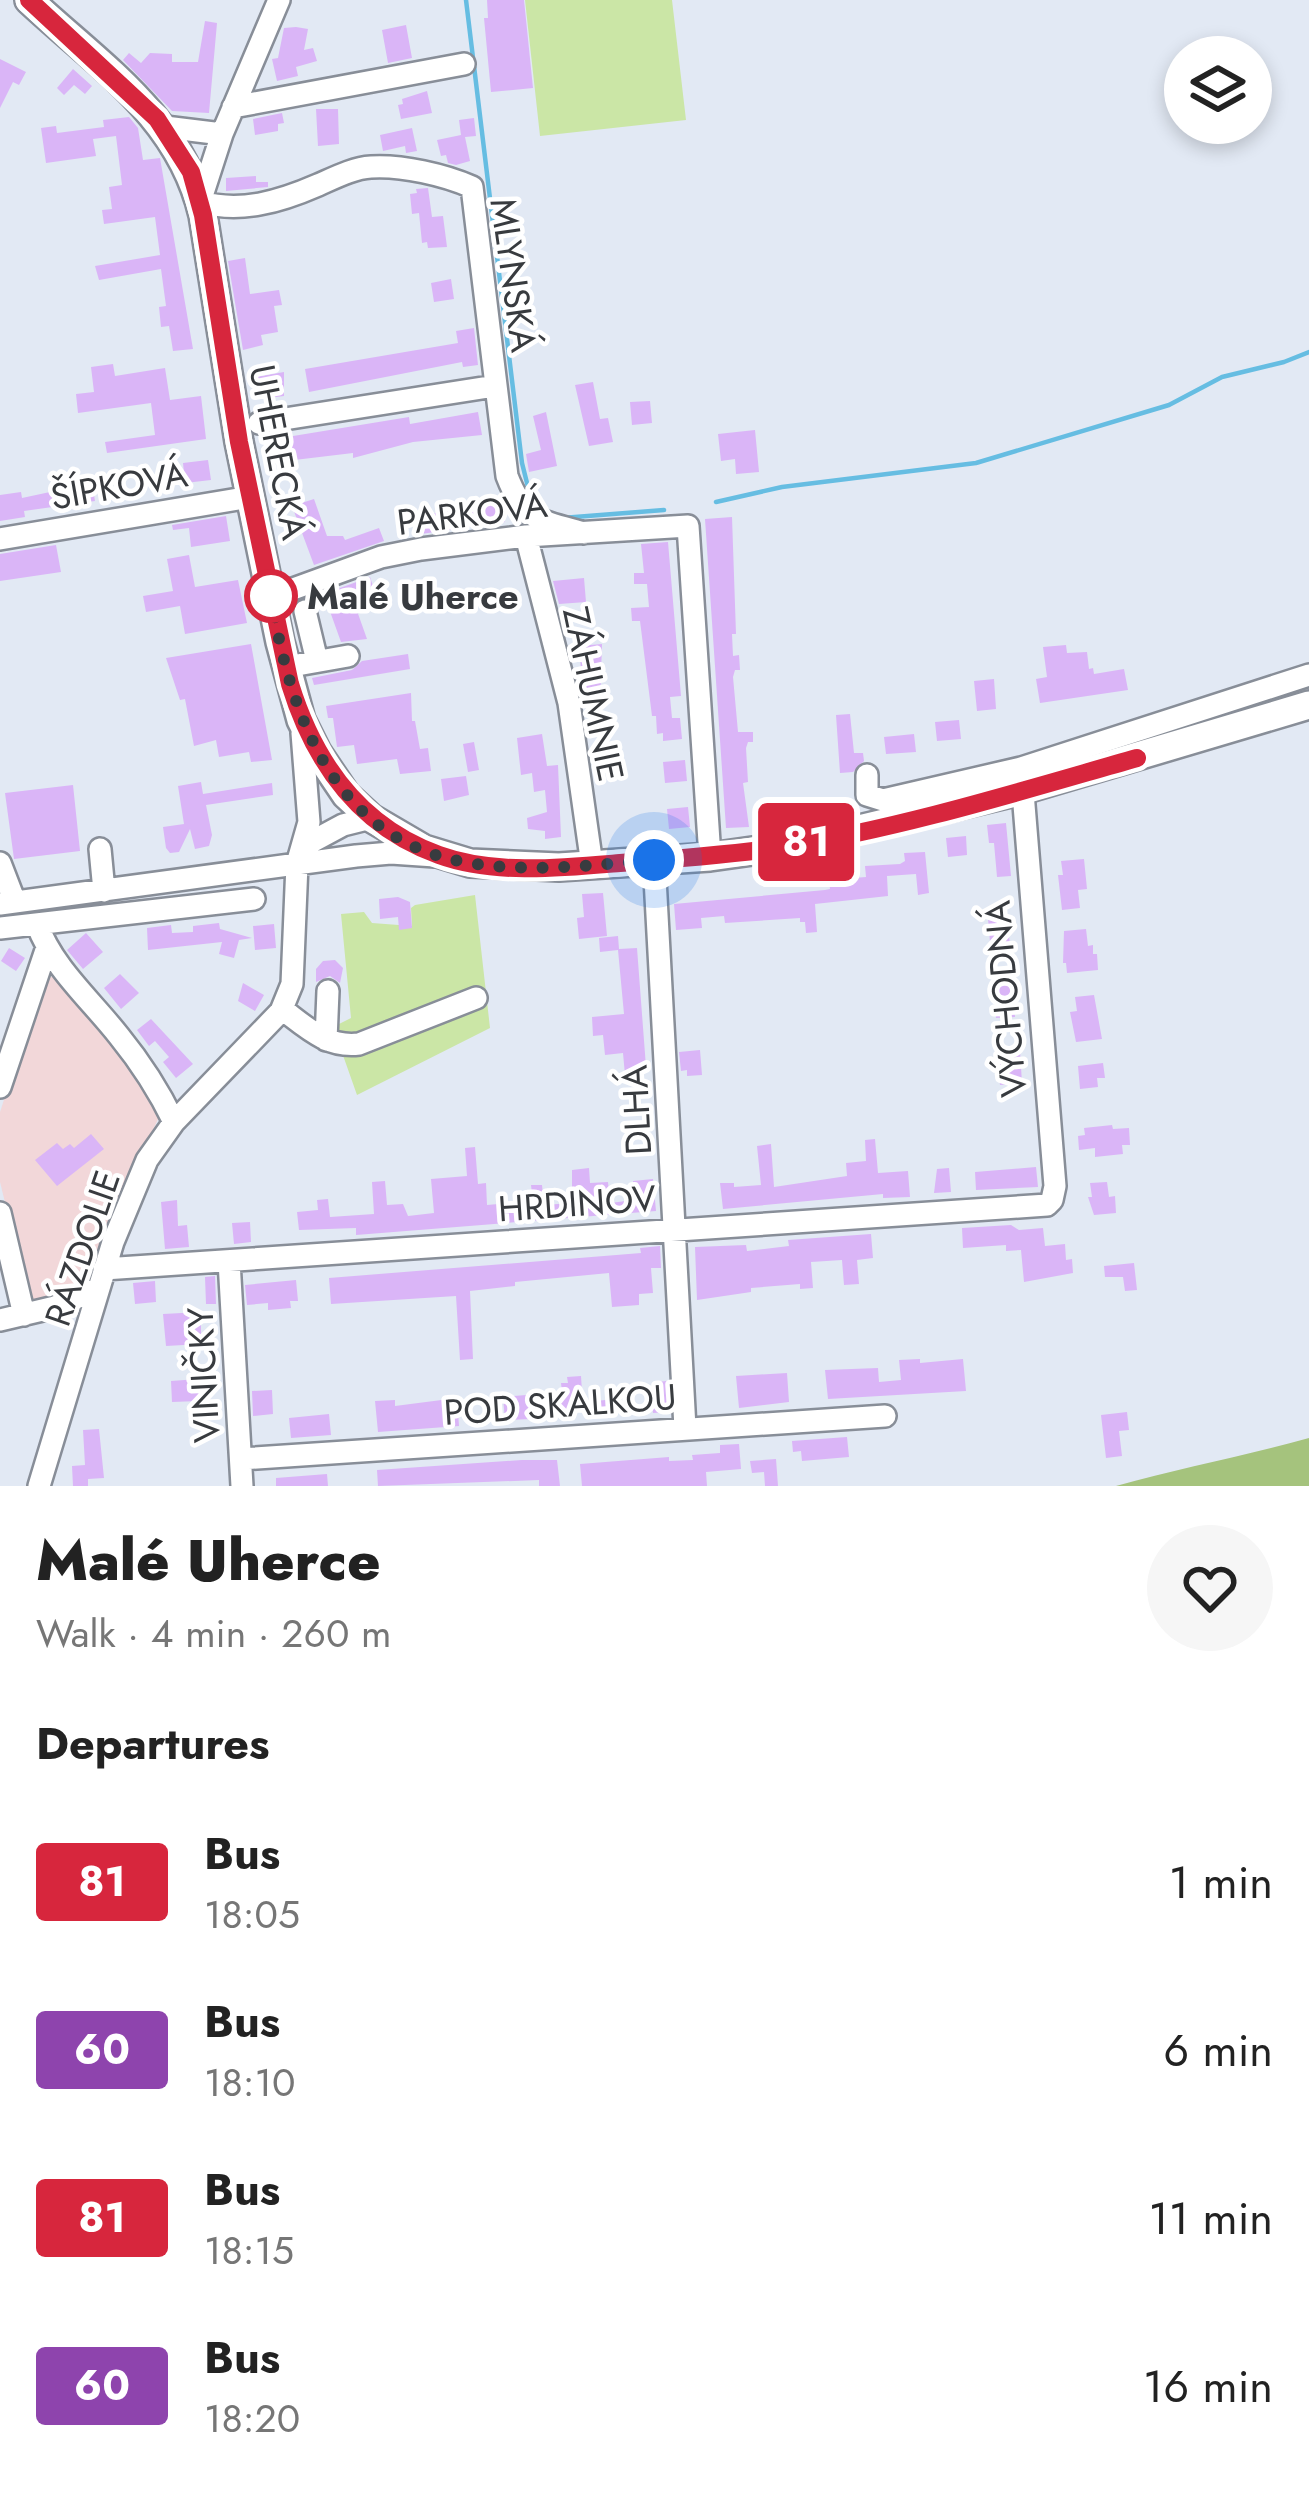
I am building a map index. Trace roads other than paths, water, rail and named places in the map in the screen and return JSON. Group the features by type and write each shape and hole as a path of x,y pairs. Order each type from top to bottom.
{"main road":[{"name":"UHERECKÁ","path":"29,0 165,127 191,172 250,497 301,720 333,778 377,822 442,857 495,865 592,865 710,857 788,846 1139,745 1309,705"}],"street":[{"path":"200,202 222,134 279,0"},
{"path":"233,107 464,64"},
{"path":"165,127 222,134"},
{"name":"MLYNSKÁ","path":"200,202 227,209 286,200 345,173 371,167 472,187 507,476 514,495 535,519 584,533"},
{"path":"259,423 495,386"},
{"name":"ŠÍPKOVÁ","path":"0,539 250,497"},
{"name":"PARKOVÁ","path":"271,597 410,551 526,536 688,526 710,857"},
{"name":"ZÁHUMNIE","path":"526,536 569,703 592,865"},
{"path":"304,611 316,662"},
{"path":"286,667 348,656"},
{"path":"1139,745 1309,675"},
{"path":"301,720 310,821 301,855 292,984 282,1009 326,1040 346,1046 476,998"},
{"path":"867,775 867,795 874,800 1022,779"},
{"name":"VÝCHODNÁ","path":"1022,779 1052,1200"},
{"path":"301,855 343,825 377,822"},
{"path":"356,856 377,822"},
{"path":"100,849 104,891"},
{"path":"0,862 7,903 104,891 301,855 442,857"},
{"name":"DLHÁ","path":"654,860 685,1428"},
{"path":"0,928 254,899"},
{"path":"37,924 46,950 121,1037 156,1086 174,1123"},
{"path":"0,1088 46,950"},
{"path":"326,1040 328,991"},
{"name":"RÁZDOLIE","path":"39,1486 101,1278 147,1160 174,1123 282,1009"},
{"name":"HRDINOV","path":"0,1320 55,1307 101,1278 230,1261 1039,1208 1052,1200"},
{"path":"0,1213 25,1315"},
{"name":"VINIČKY","path":"230,1261 242,1486"},
{"name":"POD SKALKOU","path":"241,1459 885,1416"}],"waterway":[{"path":"466,0 522,463 531,499 552,514"},
{"path":"716,502 782,487 976,463 1169,405 1222,377 1309,352"},
{"path":"562,518 664,510"}],"place":[{"name":"Malé Uherce","path":"271,596"}]}
